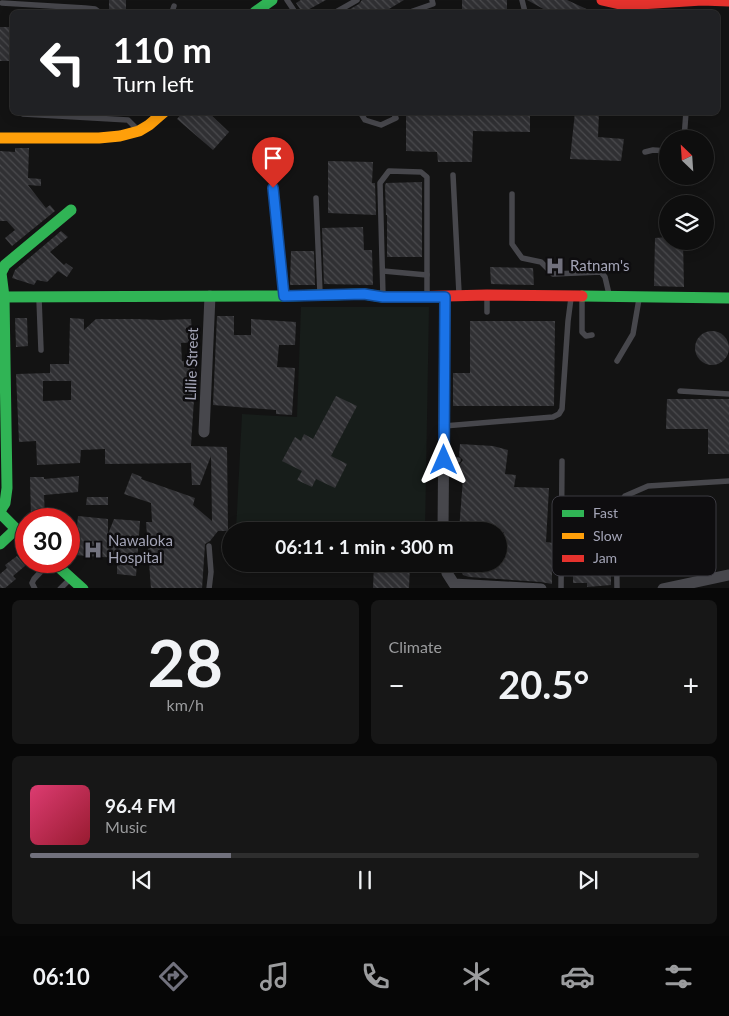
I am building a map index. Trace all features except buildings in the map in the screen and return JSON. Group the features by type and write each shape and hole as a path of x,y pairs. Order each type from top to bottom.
{"main road":[{"path":"258,10 270,0"},
{"path":"602,0 624,5 660,8 702,0 729,1"},
{"path":"0,138 99,138 120,136 139,131 161,115"},
{"path":"15,529 0,512 5,503 7,488 1,273 5,265 71,210"},
{"path":"2,297 320,296 364,294 383,297 487,295 729,298"},
{"path":"0,544 15,531"},
{"path":"66,573 83,588"}],"street":[{"name":"Lillie Street","path":"204,432 210,296"},
{"path":"443,522 445,297"},
{"path":"448,572 452,586 541,588"},
{"path":"663,588 729,575"}],"lane":[{"path":"340,10 357,0"},
{"path":"416,10 433,4 432,0"},
{"path":"2,3 96,10"},
{"path":"40,115 128,120 139,131"},
{"path":"362,115 365,120 381,125 394,115"},
{"path":"685,130 686,115"},
{"path":"645,152 659,151"},
{"path":"383,297 380,183 390,171 421,172 427,177 427,297"},
{"path":"453,175 459,295"},
{"path":"273,188 284,296"},
{"path":"512,194 512,244 516,252 522,258 541,262 553,274 601,272 605,277 609,296"},
{"path":"316,198 320,296"},
{"path":"383,272 427,275"},
{"path":"487,295 487,312"},
{"path":"577,296 582,332 586,336 592,335"},
{"path":"444,426 558,414 562,409 568,321 577,296"},
{"path":"39,297 41,350"},
{"path":"617,361 633,334 639,297"},
{"path":"680,391 729,394"},
{"path":"444,460 458,460"},
{"path":"562,461 562,496"},
{"path":"625,496 648,486 729,481"},
{"path":"209,546 211,572 209,588"},
{"path":"34,588 32,583 40,573"},
{"path":"60,588 72,578"}],"shaded area":[{"path":"301,307 429,307 425,522 236,522 242,414 297,417"}],"traffic: fast":[{"path":"258,10 272,0"},
{"path":"0,511 5,503 7,488 4,297 1,273 5,265 71,210"},
{"path":"0,297 364,294 383,297 406,297"},
{"path":"582,296 729,298"},
{"path":"0,513 15,528"},
{"path":"0,544 15,530"},
{"path":"65,573 82,588"}],"traffic: slow":[{"path":"0,138 99,138 120,136 139,131 161,115"}],"traffic: jam":[{"path":"602,0 624,5 702,0 729,1"},
{"path":"406,297 487,295 582,296"}],"place":[{"name":"Ratnam's","path":"555,266"},
{"name":"Nawaloka Hospital","path":"93,550"}],"route":[{"path":"273,188 284,296 364,294 383,297 445,297 444,460"}]}
